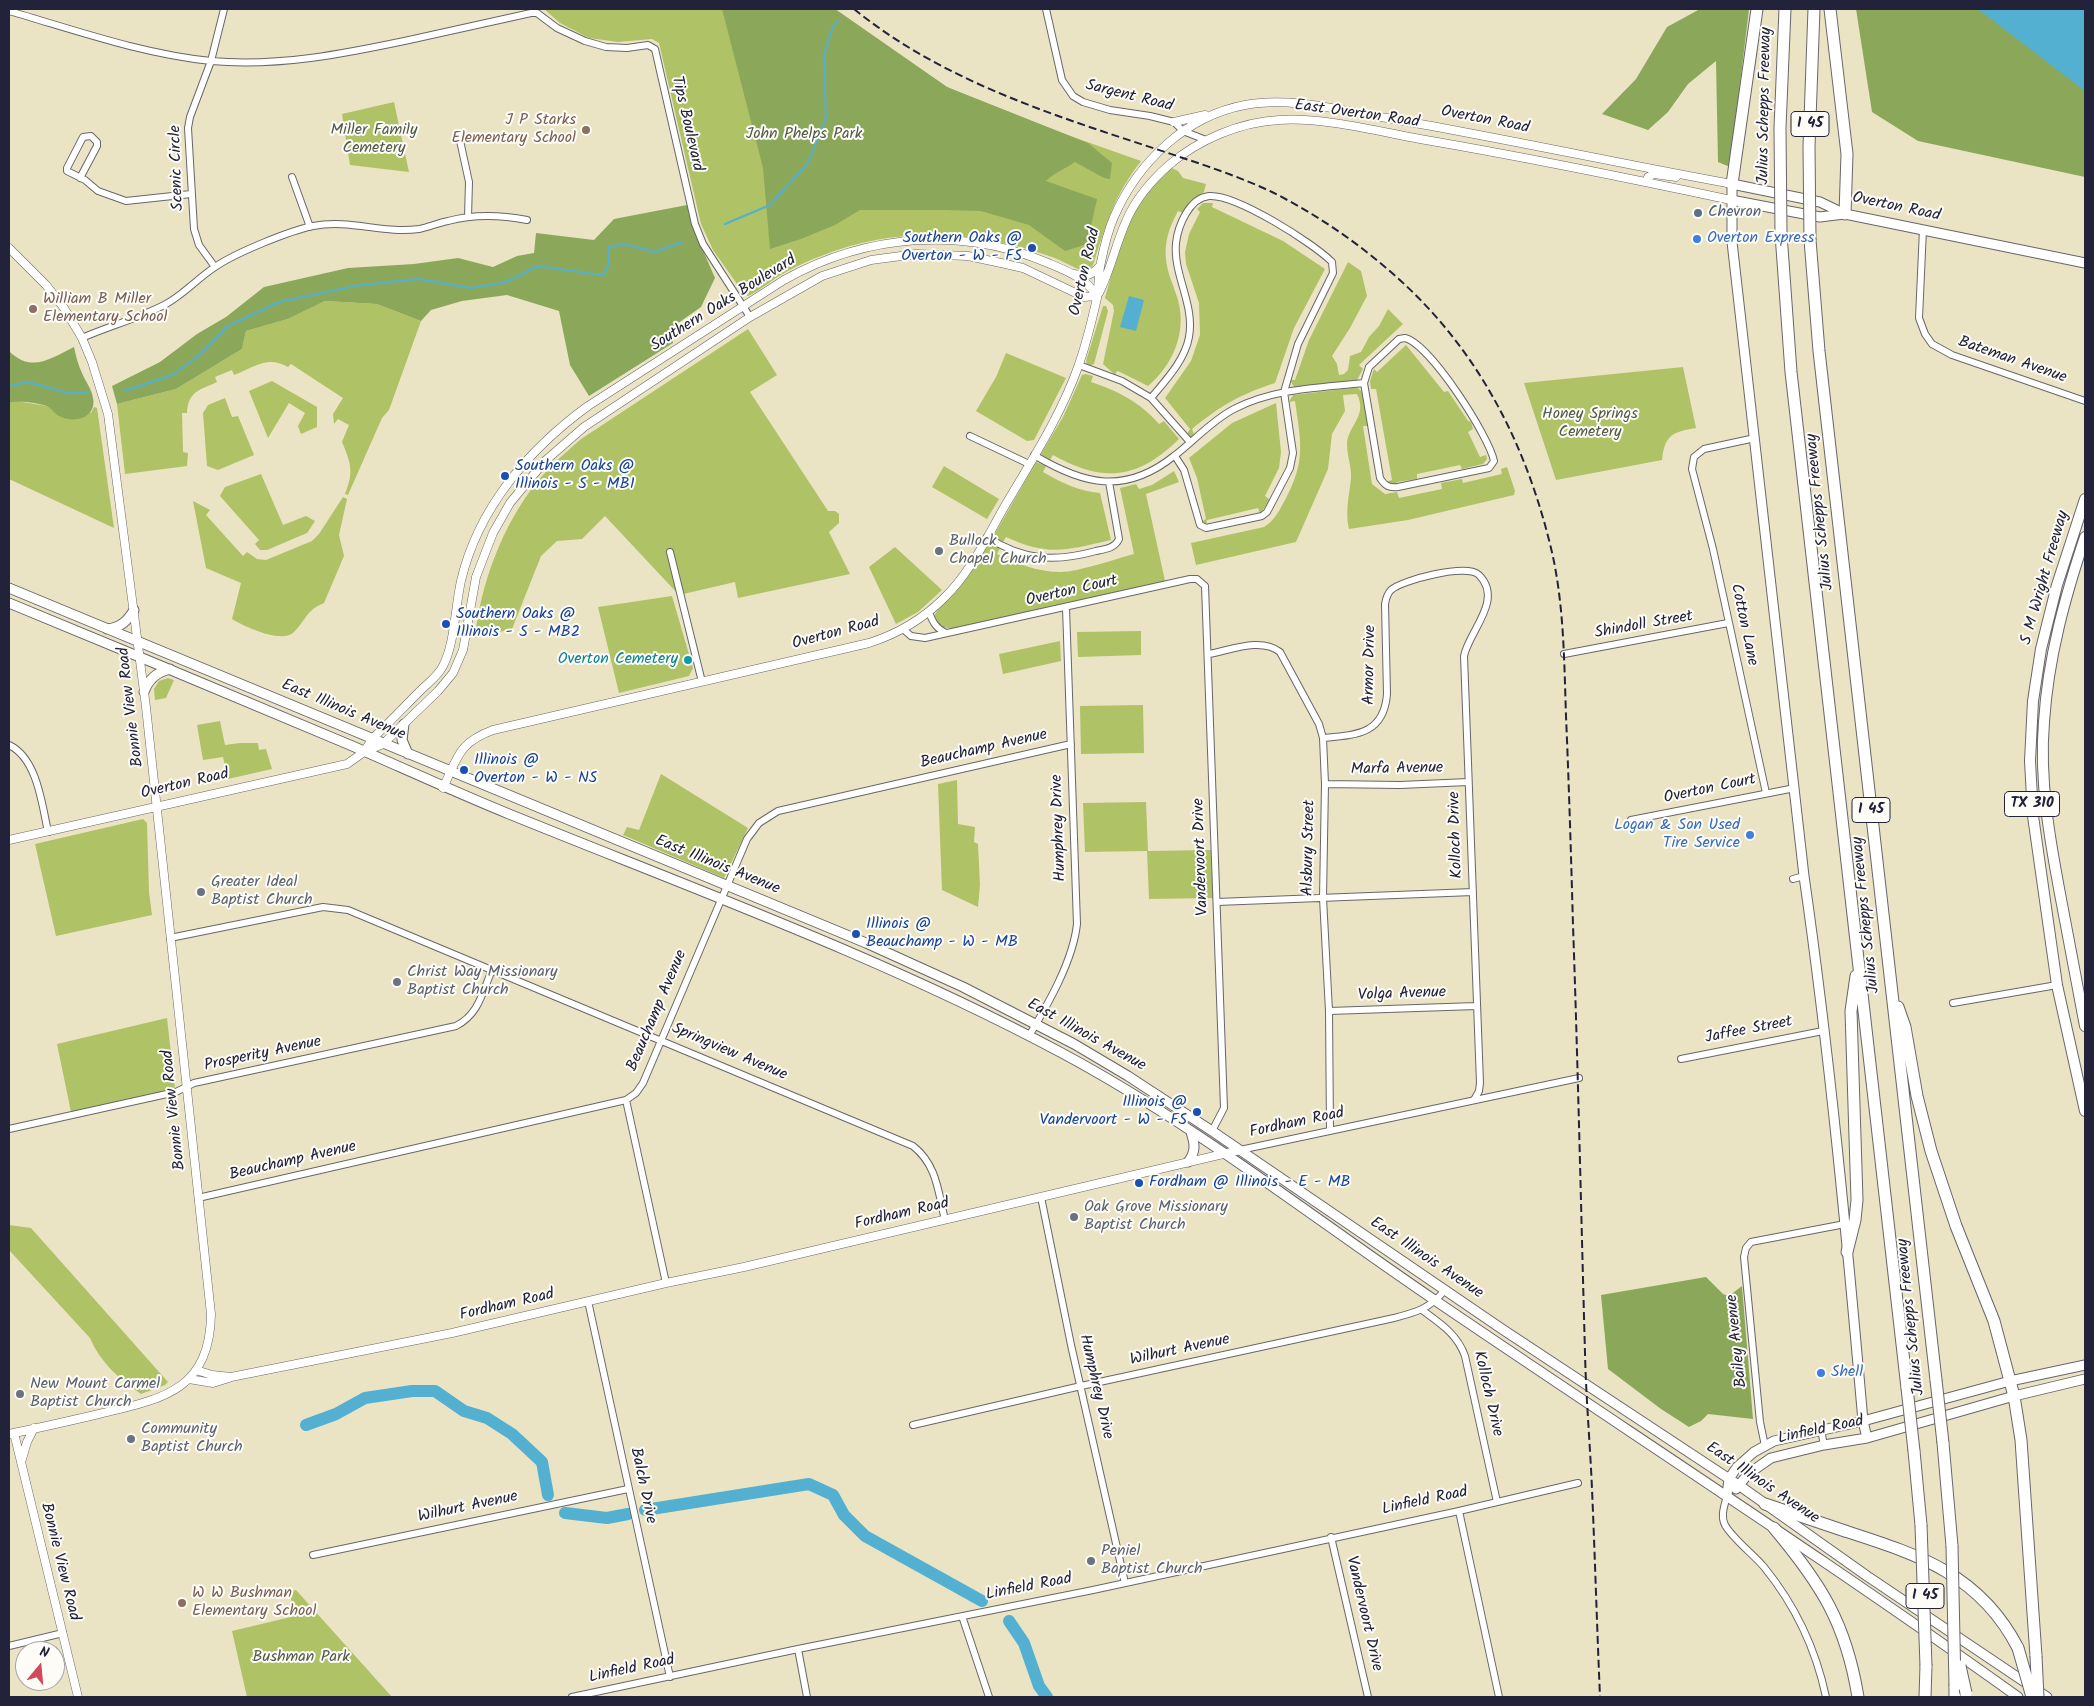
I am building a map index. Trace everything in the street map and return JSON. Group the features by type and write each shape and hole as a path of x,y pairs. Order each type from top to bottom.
{"highway":[{"path":"1732,184 1757,9"},
{"name":"Julius Schepps Freeway","path":"1785,9 1780,128 1781,234 1791,372 1914,1451 1921,1525 1926,1666 1925,1697"},
{"name":"Julius Schepps Freeway","path":"1814,9 1809,147 1810,240 1819,351 1943,1443 1952,1546 1955,1644 1960,1694"},
{"path":"1830,9 1846,154 1845,214"},
{"path":"1847,1252 1855,1220 1857,1200 1851,1010 1858,959"},
{"path":"1891,983 1905,1027 1917,1096 1931,1151 1956,1226 1994,1321 2014,1396 2021,1449 2038,1697"},
{"path":"1765,1504 1892,1546 1960,1579 1989,1604 2002,1619 2018,1648 2032,1697"},
{"path":"1774,1528 1802,1561 1828,1602 1848,1650 1858,1697"}],"main road":[{"name":"Julius Schepps Freeway","path":"1732,184 1732,242 1795,788 1808,937 1823,1030 1845,1224 1863,1421 1867,1438"},
{"name":"Overton Road","path":"1732,184 1820,202 1845,214 2085,263"},
{"name":"East Overton Road","path":"1732,200 1820,217 1845,214"},
{"name":"S M Wright Freeway","path":"2085,499 2048,620 2036,676 2030,731 2033,816 2057,985 2085,1111"},
{"name":"S M Wright Freeway","path":"2085,536 2064,602 2055,642 2044,714 2043,755 2045,796 2053,854 2085,1026"},
{"path":"10,603 12,589"},
{"name":"East Illinois Avenue","path":"12,589 866,944 963,986 1036,1024 1128,1076 1212,1131 1445,1290 1740,1486 1932,1620 2047,1697"},
{"name":"East Illinois Avenue","path":"10,603 264,709 444,788 942,993 1029,1036 1121,1087 1224,1154 1436,1301 1727,1495 2018,1697"},
{"path":"107,629 124,623 134,610"},
{"path":"144,692 151,679 160,672 170,670"},
{"path":"264,709 270,696"},
{"path":"404,724 402,740 408,754"},
{"path":"1121,1087 1128,1076"},
{"path":"1188,1162 1195,1149 1191,1132"},
{"name":"Linfield Road","path":"1728,1479 1744,1460 1774,1441 1863,1421 2010,1381 2085,1365"},
{"name":"Linfield Road","path":"1727,1495 1740,1486 1748,1474 1771,1458 1824,1445 1867,1438 2014,1396 2085,1379"},
{"path":"1727,1495 1728,1479"}],"street":[{"name":"Scenic Circle","path":"215,266 196,238 191,194 188,128 190,117 211,61 224,9"},
{"name":"Sargent Road","path":"1046,9 1062,80 1073,96 1083,102 1110,110 1174,122 1184,131 1206,140"},
{"path":"9,11 125,44 211,61"},
{"name":"Tips Boulevard","path":"211,61 283,62 340,55 537,13 557,28 585,41 606,47 628,48 648,45 655,49 695,224 703,244 750,317"},
{"name":"Overton Road","path":"444,788 460,751 467,743 479,735 493,730 868,644 903,629 929,612 958,582 987,537 1063,401 1078,365 1097,296 1099,267 1114,217 1132,184 1159,150 1184,131 1214,113 1247,104 1259,103 1280,103 1324,108 1562,150 1732,184"},
{"path":"1322,122 1324,108"},
{"path":"1174,122 1214,113"},
{"name":"East Overton Road","path":"1097,296 1108,276 1121,234 1134,206 1147,188 1168,166 1206,140 1251,124 1280,120 1322,122 1519,156 1559,166 1732,200"},
{"path":"80,178 97,146 97,142 91,136 83,137 67,168 68,171 98,191 126,201 191,194"},
{"path":"459,136 469,182 468,217"},
{"path":"1559,166 1562,150"},
{"path":"1647,182 1648,177 1654,174 1672,178 1688,176"},
{"path":"292,177 310,227"},
{"path":"1151,398 1177,365 1189,338 1190,312 1176,257 1176,244 1179,230 1196,201 1209,196 1236,203 1301,238 1332,262 1333,273 1298,344 1284,392 1292,462 1270,507 1262,516 1206,528 1200,526 1184,470 1176,456"},
{"path":"82,338 165,304 215,266 268,242 310,227 345,223 407,230 420,229 468,217 500,216 527,220"},
{"name":"Bateman Avenue","path":"1923,230 1919,318 1925,334 1932,344 1952,356 2085,401"},
{"path":"905,240 906,255"},
{"name":"Southern Oaks Boulevard","path":"905,240 958,241 998,246 1028,255 1066,271 1090,285 1097,296 1084,297 1024,268 968,256 935,253 871,260 822,276 750,317 584,427 556,449 523,486 510,502 493,533 476,577 460,659 448,680 383,744 364,752 372,740 442,669 448,654 456,601 468,556 491,508 512,477 534,451 570,420 784,280 828,259 877,244 905,240"},
{"name":"Bonnie View Road","path":"9,248 46,285 64,308 82,338 92,362 108,414 144,692 211,1322 208,1345 196,1370"},
{"path":"1024,268 1028,255"},
{"path":"1066,271 1087,276 1099,267"},
{"path":"1399,339 1411,339 1437,367 1474,418 1492,454 1492,465 1489,468 1398,487 1391,488 1384,484 1380,478 1364,383 1369,367 1399,339"},
{"path":"1078,365 1122,381 1151,398 1190,442"},
{"path":"1034,455 1077,477 1100,482 1138,476 1150,472 1176,456 1190,442 1233,409 1263,396 1364,383"},
{"path":"970,436 1029,464"},
{"name":"Cotton Lane","path":"1755,438 1704,449 1698,452 1692,463 1694,479 1713,549 1766,792"},
{"path":"512,477 523,486"},
{"path":"987,537 1011,549 1050,559 1067,558 1112,547 1119,539 1119,533 1109,482"},
{"path":"670,552 702,682"},
{"name":"Armor Drive","path":"1323,738 1349,736 1365,732 1376,725 1383,716 1387,694 1385,604 1387,595 1400,584 1454,570 1467,570 1479,575"},
{"name":"Kolloch Drive","path":"1474,1100 1479,1091 1480,1083 1464,656 1466,647 1484,618 1486,608 1485,586 1479,575"},
{"name":"Overton Court","path":"903,629 911,636 918,638 1066,608 1190,579 1202,581"},
{"name":"Vandervoort Drive","path":"1202,581 1205,586 1209,654 1224,1108 1212,1131"},
{"name":"Humphrey Drive","path":"1029,1036 1070,956 1076,932 1078,903 1066,608"},
{"path":"929,612 933,624 938,629 947,633"},
{"name":"Shindoll Street","path":"1564,654 1728,624"},
{"name":"Alsbury Street","path":"1209,654 1262,644 1272,646 1280,652 1319,724 1323,738 1325,784 1323,898 1328,1011 1330,1130"},
{"path":"448,654 460,659"},
{"name":"Beauchamp Avenue","path":"198,1198 626,1100 636,1093 643,1082 663,1040 747,839 754,828 766,817 778,811 1071,744"},
{"path":"9,745 27,759 41,796 48,832"},
{"name":"Overton Road","path":"9,840 347,764 364,752"},
{"name":"Marfa Avenue","path":"1325,784 1400,785 1468,782"},
{"name":"Overton Court","path":"1631,820 1766,792 1795,788"},
{"path":"1793,879 1804,876"},
{"path":"1217,902 1472,892"},
{"name":"Springview Avenue","path":"170,938 323,907 336,907 348,910 913,1146 930,1163 935,1176 945,1220"},
{"name":"Prosperity Avenue","path":"9,1129 176,1092 194,1083 456,1026 468,1020 474,1013 492,970"},
{"path":"1953,1003 2057,985"},
{"name":"Volga Avenue","path":"1328,1011 1476,1006"},
{"name":"Jaffee Street","path":"1681,1059 1823,1030"},
{"name":"Fordham Road","path":"189,1378 213,1382 222,1381 231,1377 452,1333 666,1283 744,1267 1240,1150 1579,1078"},
{"path":"626,1100 666,1283"},
{"name":"Humphrey Drive","path":"1041,1197 1125,1583"},
{"name":"Bailey Avenue","path":"1765,1446 1760,1422 1744,1257 1746,1248 1752,1242 1845,1224"},
{"name":"Wilhurt Avenue","path":"912,1425 1422,1310 1436,1301 1445,1290"},
{"name":"Balch Drive","path":"588,1301 670,1678"},
{"name":"Kolloch Drive","path":"1422,1310 1446,1327 1461,1344 1497,1502"},
{"path":"11,1434 155,1400 175,1390 196,1370"},
{"name":"Fordham Road","path":"196,1370 212,1375 231,1377"},
{"path":"21,1464 27,1442 34,1428"},
{"path":"1821,1430 1824,1445"},
{"name":"Bonnie View Road","path":"11,1434 21,1464 78,1697"},
{"name":"Linfield Road","path":"572,1697 1125,1583 1331,1537 1459,1511 1578,1483"},
{"name":"Wilhurt Avenue","path":"314,1555 628,1489"},
{"path":"1727,1495 1723,1511 1726,1526 1763,1566 1794,1610 1818,1663 1826,1697"},
{"path":"1459,1511 1499,1697"},
{"name":"Vandervoort Drive","path":"1331,1537 1368,1697"},
{"path":"962,1616 989,1697"},
{"path":"9,1646 63,1633"},
{"path":"798,1649 807,1697"}],"green space":[{"name":"John Phelps Park","path":"544,9 835,9 947,87 1025,120 1141,161 1131,174 1117,199 1093,265 1089,270 1083,271 1052,257 995,241 936,235 907,236 849,246 821,256 786,272 748,296 744,294 713,250 701,224 659,43 652,39 618,42 589,38 560,23"},
{"name":"John Phelps Park","path":"722,9 835,9 947,87 1088,143 1112,163 1110,179 1104,178 1075,162 1046,181 1097,199 1087,244 1065,251 1029,225 981,211 860,210 835,225 770,249 763,168"},
{"path":"1700,9 1749,9 1730,167 1718,162 1716,61 1688,84 1668,112 1648,130 1602,114 1636,79 1667,27"},
{"path":"1856,9 2085,9 2085,177 1918,141 1872,112"},
{"name":"Miller Family Cemetery","path":"394,102 409,172 350,165 342,114"},
{"path":"1172,168 1178,171 1183,178 1206,184 1204,192 1194,199 1183,213 1178,211 1168,234 1166,246 1167,264 1178,300 1181,324 1176,347 1171,358 1157,378 1148,386 1117,371 1115,375 1103,364 1114,311 1113,305 1105,298 1120,244 1135,208 1157,179"},
{"path":"1203,203 1213,203 1212,207 1283,241 1325,269 1294,328 1275,383 1241,396 1222,407 1192,429 1194,434 1191,437 1187,434 1190,429 1165,398 1191,361 1200,335 1199,303 1186,264 1185,252 1189,234 1200,212 1197,209"},
{"path":"687,205 695,232 715,278 701,307 674,326 673,343 589,396 570,365 559,311 507,295 462,301 431,310 421,321 377,304 325,301 288,319 246,331 242,349 176,389 117,404 112,386 160,362 197,334 226,317 264,287 348,268 414,264 458,258 493,267 517,256 534,253 536,233 594,240 614,219"},
{"path":"1348,262 1361,271 1367,296 1332,356 1337,364 1339,375 1344,374 1348,370 1350,356 1361,352 1388,309 1403,324 1359,365 1363,369 1357,380 1294,387 1290,380 1295,380 1309,340"},
{"path":"325,301 377,304 421,321 389,410 382,418 348,495 345,494 350,480 350,468 348,456 342,442 349,425 338,419 334,424 333,414 343,398 291,364 288,367 274,362 267,362 234,375 232,370 215,377 217,382 196,392 192,396 187,413 182,413 183,452 188,453 187,466 125,474 117,404 176,389 242,349 246,331 288,319"},
{"path":"1103,306 1106,306 1108,311 1094,364 1088,366 1086,361"},
{"path":"748,329 777,375 750,392 828,511 835,511 839,514 839,523 829,532 850,574 738,598 735,582 679,595 605,516 582,539 557,541 541,556 512,629 475,638 482,597 495,556 514,517 542,476 581,439"},
{"path":"1406,345 1444,392 1448,391 1468,421 1471,422 1473,429 1468,432 1480,457 1486,455 1487,459 1483,464 1462,469 1460,465 1417,474 1417,479 1397,482 1397,486 1385,482 1392,480 1376,389 1371,389 1370,381 1374,369 1377,372"},
{"path":"74,347 79,367 92,395 93,405 88,415 83,418 71,419 59,416 43,405 22,402 9,403 9,351 17,358 33,363 49,359"},
{"path":"1006,353 1066,378 1034,440 1027,441 976,411 996,377"},
{"name":"Honey Springs Cemetery","path":"1683,367 1696,428 1681,431 1671,436 1665,445 1662,460 1556,480 1524,383"},
{"path":"1082,375 1093,376 1091,382 1119,393 1136,403 1159,424 1164,421 1179,439 1164,453 1149,463 1119,473 1088,470 1053,455 1050,460 1041,454 1063,417"},
{"path":"272,381 317,407 317,427 301,434 298,426 305,413 289,403 268,438 249,391"},
{"path":"1358,388 1362,392 1368,426 1363,426 1372,484 1385,494 1397,492 1399,498 1442,489 1441,483 1462,479 1463,483 1502,474 1501,469 1507,467 1515,491 1514,495 1408,520 1349,529 1347,510 1351,475 1347,444 1348,437 1359,414 1360,402 1357,394 1343,395 1345,411 1332,434 1328,469 1296,542 1196,565 1191,543 1264,527 1281,508 1292,486 1299,463 1300,440 1295,401 1289,402 1293,395"},
{"path":"225,398 232,417 238,416 254,455 218,470 207,466 203,413 208,405"},
{"path":"16,401 91,413 94,407 97,408 114,528 9,479 9,403"},
{"path":"1276,403 1281,452 1279,468 1265,496 1270,500 1260,514 1258,508 1207,520 1206,526 1201,522 1206,519 1197,478 1189,458 1232,423"},
{"path":"1036,462 1046,466 1043,472 1057,480 1071,486 1100,493 1111,540 1082,547 1058,550 1035,547 1006,537 1003,542 993,537"},
{"path":"944,466 999,499 987,519 932,487"},
{"path":"1174,471 1179,482 1146,494 1165,581 954,628 942,626 935,620 934,617 938,610 960,587 989,543 1000,548 997,554 1005,558 1028,567 1052,572 1077,570 1134,554 1120,488 1136,484 1139,489 1152,485"},
{"path":"261,474 283,525 306,516 315,521 307,533 267,550 260,550 255,544 259,540 220,496 225,487"},
{"path":"343,497 347,499 339,535 344,556 324,603 313,609 294,632 288,635 281,636 263,633 232,619 241,583 206,568 193,501 210,510 206,515 243,556 247,552 257,559 266,560 312,541 319,534"},
{"path":"895,547 942,590 918,612 896,624 869,567"},
{"path":"672,596 693,668 689,676 619,693 598,607"},
{"path":"1141,631 1141,655 1078,657 1077,632"},
{"path":"1060,641 1061,661 1003,674 999,654"},
{"path":"168,678 174,680 166,698 155,700 154,689 159,681"},
{"path":"1143,705 1144,753 1081,754 1080,706"},
{"path":"220,721 225,745 258,743 259,750 266,749 272,769 228,779 223,757 203,760 197,725"},
{"path":"661,774 748,828 724,878 623,835 627,827 639,830"},
{"path":"957,780 958,824 975,827 974,842 978,844 980,885 978,907 942,890 938,784"},
{"path":"1146,802 1148,851 1211,850 1213,898 1149,899 1147,851 1085,852 1083,803"},
{"path":"143,819 147,823 149,892 152,915 56,936 35,844"},
{"path":"167,1018 175,1089 71,1112 57,1044"},
{"path":"9,1225 31,1228 168,1382 165,1385 141,1394 111,1369 99,1355 90,1338 9,1250"},
{"path":"1706,1277 1723,1294 1729,1296 1742,1286 1753,1419 1708,1414 1701,1421 1689,1427 1661,1409 1608,1369 1601,1295"},
{"name":"Bushman Park","path":"296,1590 392,1697 247,1697 232,1631 295,1616 289,1591"}],"water":[{"path":"1978,9 2085,9 2085,91"},
{"path":"1129,296 1144,300 1136,331 1120,327"}],"waterway":[{"path":"725,224 770,205 808,163 826,118 824,55 833,26 838,21"},
{"path":"124,391 172,375 196,358 228,326 279,302 360,285 419,279 471,288 506,282 538,266 604,274 609,264 609,247 625,244 655,252 683,242"},
{"path":"9,386 28,382 68,393 88,393"},
{"path":"306,1425 336,1414 365,1398 412,1391 435,1391 464,1411 487,1418 512,1434 542,1462 548,1495"},
{"path":"645,1510 809,1484 833,1495 844,1515 865,1536 982,1601"},
{"path":"565,1513 607,1518 628,1514"},
{"path":"1009,1621 1024,1643 1039,1686 1047,1697"}],"railway":[{"path":"854,9 889,35 963,77 1042,110 1246,181 1287,200 1345,236 1372,256 1416,295 1443,325 1468,357 1489,390 1524,462 1538,501 1554,562 1558,583 1565,672 1586,1370 1600,1697"}],"place":[{"name":"J P Starks Elementary School","path":"586,130"},
{"name":"Chevron","path":"1698,213"},
{"name":"Overton Express","path":"1697,239"},
{"name":"Southern Oaks @ Overton - W - FS","path":"1032,248"},
{"name":"William B Miller Elementary School","path":"33,309"},
{"name":"Southern Oaks @ Illinois - S - MB1","path":"505,476"},
{"name":"Bullock Chapel Church","path":"939,551"},
{"name":"Southern Oaks @ Illinois - S - MB2","path":"446,624"},
{"name":"Overton Cemetery","path":"688,660"},
{"name":"Illinois @ Overton - W - NS","path":"464,770"},
{"name":"Logan & Son Used Tire Service","path":"1750,835"},
{"name":"Greater Ideal Baptist Church","path":"201,892"},
{"name":"Illinois @ Beauchamp - W - MB","path":"856,934"},
{"name":"Christ Way Missionary Baptist Church","path":"397,982"},
{"name":"Illinois @ Vandervoort - W - FS","path":"1197,1112"},
{"name":"Fordham @ Illinois - E - MB","path":"1139,1183"},
{"name":"Oak Grove Missionary Baptist Church","path":"1074,1217"},
{"name":"Shell","path":"1821,1373"},
{"name":"New Mount Carmel Baptist Church","path":"20,1394"},
{"name":"Community Baptist Church","path":"131,1439"},
{"name":"Peniel Baptist Church","path":"1091,1561"},
{"name":"W W Bushman Elementary School","path":"182,1603"}]}
